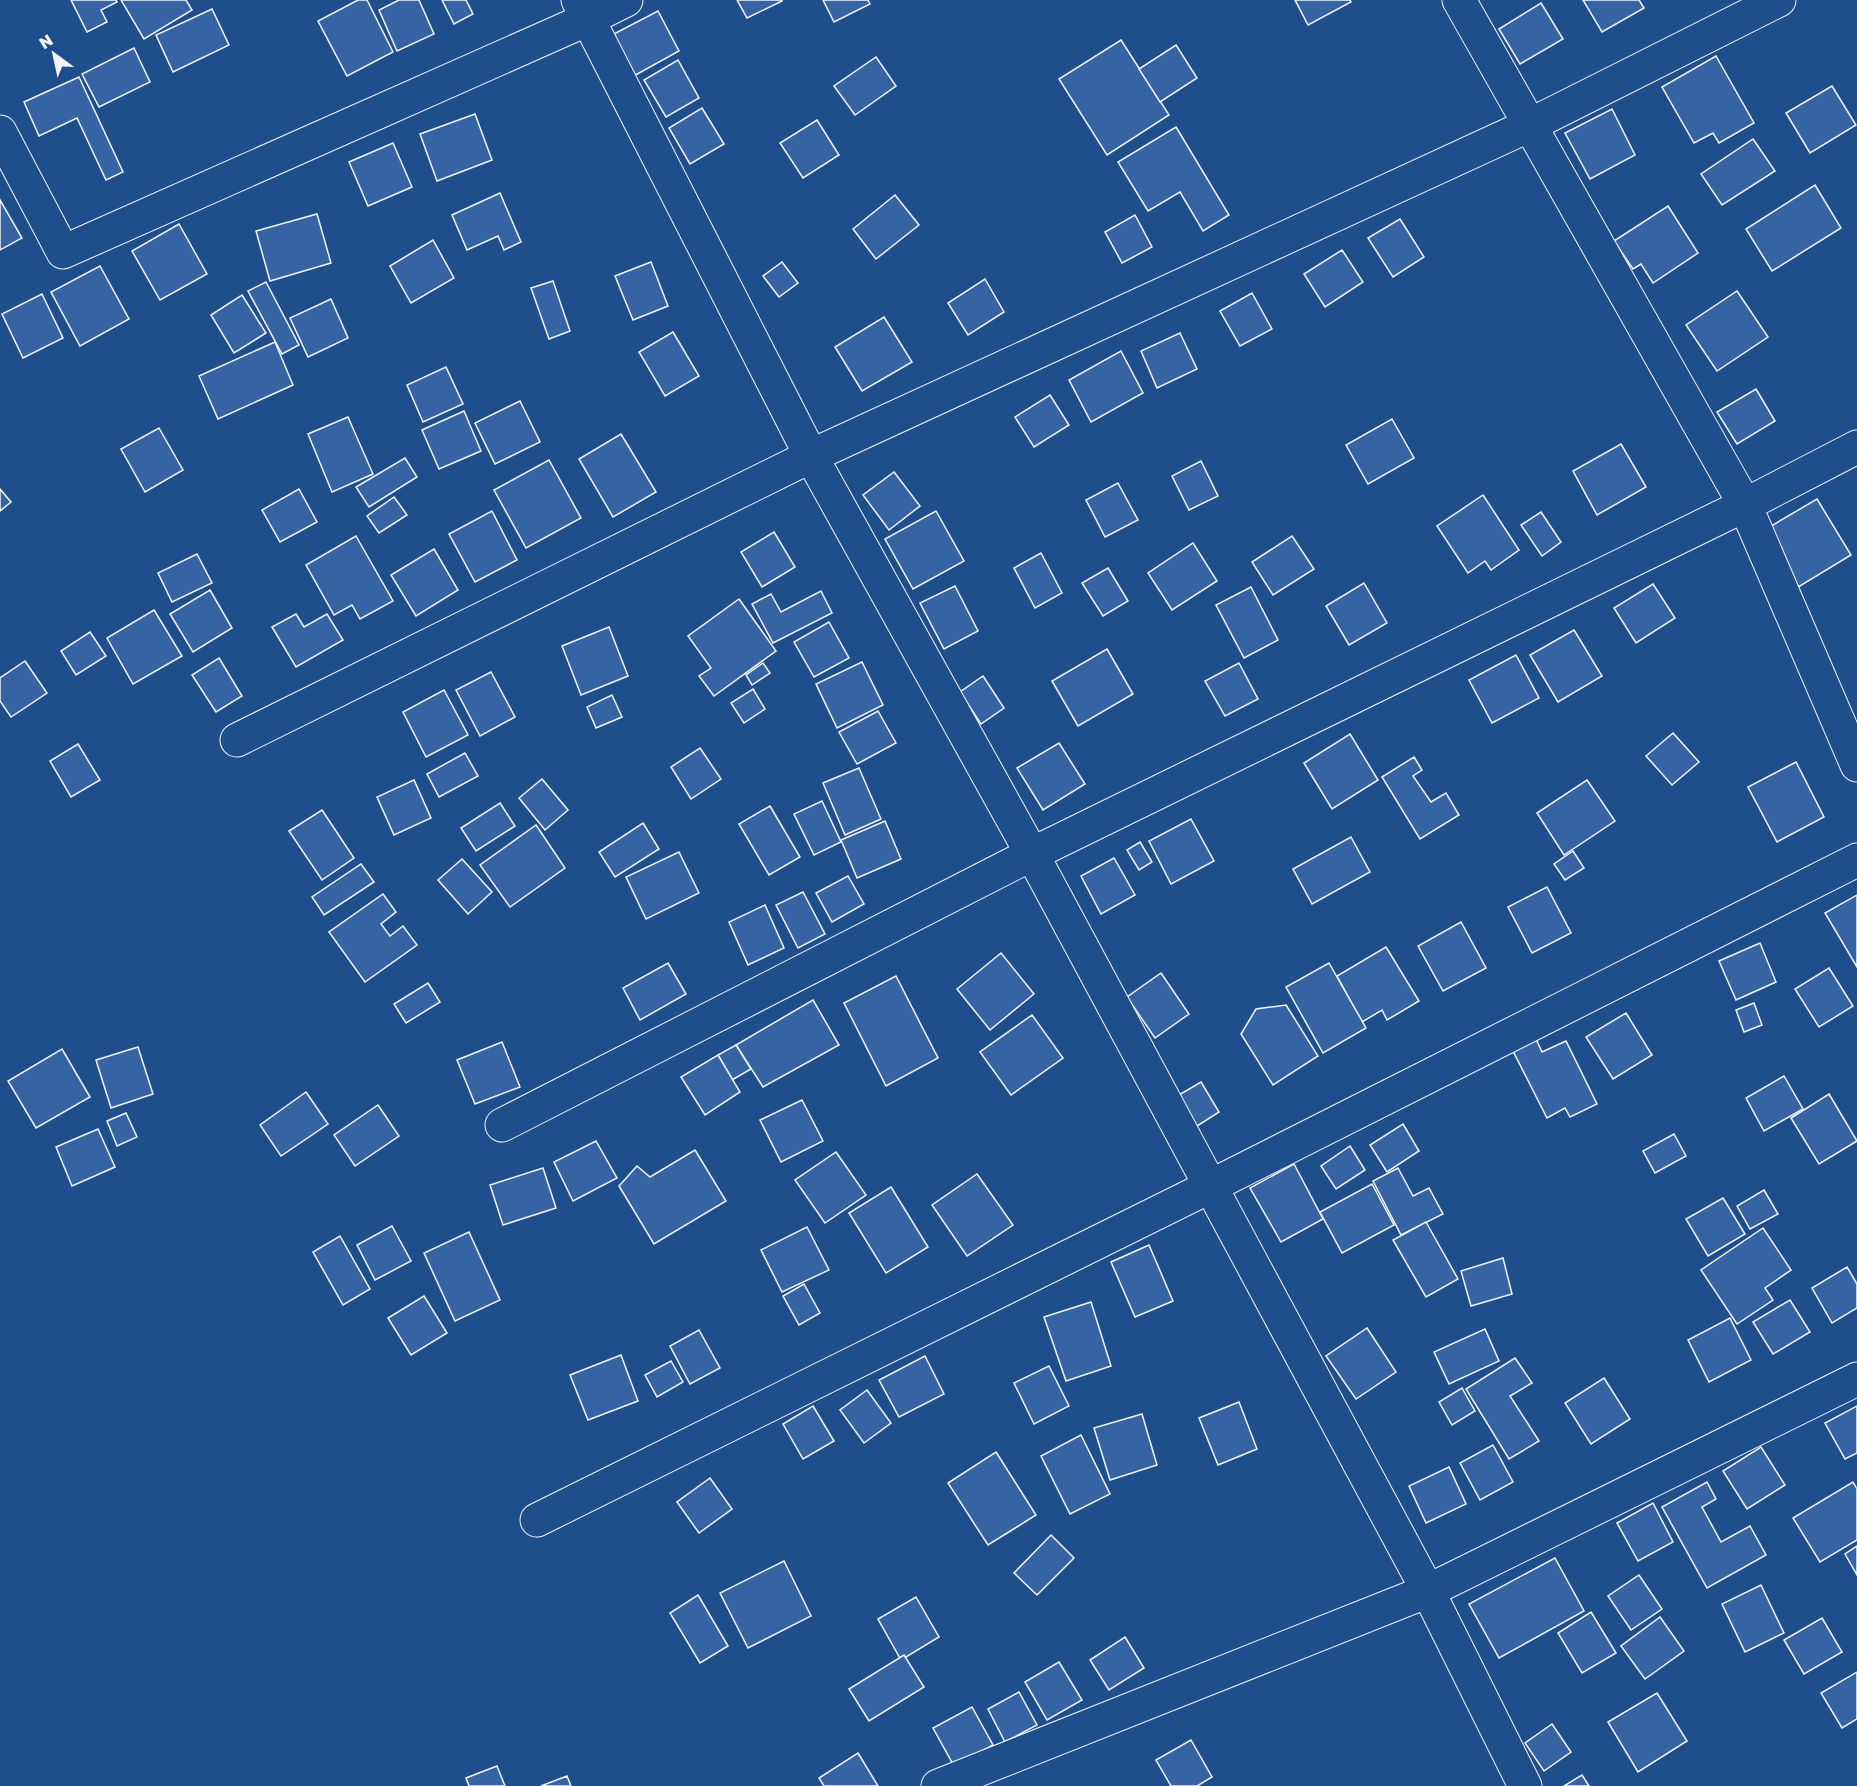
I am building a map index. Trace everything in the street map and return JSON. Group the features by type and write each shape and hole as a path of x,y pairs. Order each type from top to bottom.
{"street":[{"path":"0,132 63,252 583,9 626,0"},
{"path":"1459,0 1744,505 1857,765"},
{"path":"237,740 811,456 1530,124 1779,0"},
{"path":"583,9 811,456 1032,854 1211,1186 1428,1591 1525,1786"},
{"path":"502,1125 1032,854 1744,505 1857,447"},
{"path":"537,1520 1211,1186 1857,860"},
{"path":"938,1786 1428,1591 1857,1378"}],"building":[{"path":"71,0 116,0 117,2 101,10 107,22 87,32"},
{"path":"121,0 186,0 192,10 144,39"},
{"path":"358,0 367,0 393,52 347,76 318,21"},
{"path":"399,0 419,0 434,34 397,51 379,10"},
{"path":"442,0 466,0 473,14 454,24"},
{"path":"737,0 782,0 782,1 747,18"},
{"path":"823,0 868,0 870,4 834,22"},
{"path":"1295,0 1350,0 1351,2 1308,25"},
{"path":"1583,0 1639,0 1644,8 1602,32"},
{"path":"1541,3 1563,39 1520,64 1499,29"},
{"path":"212,9 229,45 173,72 156,35"},
{"path":"658,11 679,51 632,77 610,36"},
{"path":"1121,40 1169,115 1107,155 1059,79"},
{"path":"1176,45 1197,78 1160,102 1139,69"},
{"path":"134,48 150,82 99,107 82,74"},
{"path":"1716,56 1754,123 1719,143 1713,133 1694,143 1662,87"},
{"path":"876,57 896,86 855,115 834,86"},
{"path":"678,60 699,98 666,117 644,80"},
{"path":"79,77 123,172 106,180 77,118 39,136 24,102"},
{"path":"1832,86 1856,125 1810,153 1786,113"},
{"path":"702,108 724,144 690,164 669,128"},
{"path":"1612,109 1635,155 1590,179 1565,133"},
{"path":"475,114 492,160 437,181 420,134"},
{"path":"817,120 839,155 803,178 780,143"},
{"path":"1176,127 1229,215 1203,231 1180,192 1148,211 1118,162"},
{"path":"1753,139 1775,171 1722,205 1701,174"},
{"path":"393,143 412,187 368,206 349,162"},
{"path":"1815,185 1841,228 1772,271 1746,229"},
{"path":"500,193 521,242 504,250 498,236 467,250 452,215"},
{"path":"895,195 919,225 876,259 853,229"},
{"path":"0,200 22,238 0,250"},
{"path":"1668,206 1698,253 1653,283 1641,264 1633,269 1614,241"},
{"path":"317,214 331,263 270,281 256,231"},
{"path":"1135,215 1152,247 1122,263 1105,232"},
{"path":"1400,219 1424,257 1393,277 1368,238"},
{"path":"179,224 207,274 160,300 132,251"},
{"path":"433,240 454,278 411,303 390,266"},
{"path":"1342,250 1363,282 1325,307 1304,274"},
{"path":"651,262 668,306 633,320 615,276"},
{"path":"782,262 798,283 779,297 763,276"},
{"path":"100,266 129,319 80,346 51,292"},
{"path":"985,279 1004,312 968,335 948,303"},
{"path":"553,281 570,331 549,339 531,288"},
{"path":"266,282 299,345 282,354 248,291"},
{"path":"1737,291 1768,337 1717,371 1686,325"},
{"path":"1252,293 1272,329 1240,346 1220,311"},
{"path":"42,294 63,338 23,358 2,314"},
{"path":"242,295 266,333 234,353 211,315"},
{"path":"331,299 348,338 308,357 290,318"},
{"path":"884,317 912,362 862,391 835,347"},
{"path":"673,332 699,376 665,396 639,352"},
{"path":"1180,333 1197,369 1157,388 1141,351"},
{"path":"275,342 293,385 218,419 199,376"},
{"path":"1121,351 1143,393 1091,422 1069,380"},
{"path":"446,367 463,404 423,422 407,385"},
{"path":"1756,389 1775,421 1737,444 1717,412"},
{"path":"1050,395 1069,425 1034,447 1015,417"},
{"path":"520,401 540,442 495,464 475,423"},
{"path":"464,411 481,451 439,469 422,430"},
{"path":"348,417 373,474 332,492 308,434"},
{"path":"1392,419 1414,458 1368,484 1346,445"},
{"path":"159,428 183,470 145,492 121,449"},
{"path":"621,434 656,492 613,517 579,459"},
{"path":"1621,444 1646,487 1597,515 1573,471"},
{"path":"405,458 417,477 369,507 356,487"},
{"path":"549,460 581,518 526,548 494,490"},
{"path":"1201,461 1218,496 1189,510 1172,476"},
{"path":"894,472 920,506 889,530 863,495"},
{"path":"1118,483 1138,520 1105,537 1086,500"},
{"path":"0,489 11,502 0,511"},
{"path":"299,489 317,522 280,542 262,510"},
{"path":"1483,495 1519,550 1491,570 1485,561 1468,573 1437,526"},
{"path":"394,497 407,515 379,533 367,516"},
{"path":"1817,499 1851,555 1795,589 1761,532"},
{"path":"492,511 517,560 475,582 449,534"},
{"path":"936,511 964,561 913,589 885,539"},
{"path":"1541,512 1561,542 1542,556 1521,525"},
{"path":"774,532 795,567 762,587 741,552"},
{"path":"356,536 393,601 360,619 352,605 334,615 306,565"},
{"path":"1292,536 1314,569 1273,595 1252,562"},
{"path":"1193,543 1217,581 1172,610 1148,573"},
{"path":"434,549 458,590 416,616 391,575"},
{"path":"1041,553 1062,593 1035,608 1014,568"},
{"path":"197,554 212,583 172,602 158,573"},
{"path":"1108,568 1128,601 1103,616 1082,583"},
{"path":"1364,583 1387,623 1349,645 1326,606"},
{"path":"1653,584 1675,618 1636,643 1614,608"},
{"path":"955,586 978,631 944,649 920,603"},
{"path":"1251,587 1278,640 1244,658 1216,605"},
{"path":"210,590 232,628 193,652 170,614"},
{"path":"821,591 832,613 773,643 752,604 771,594 781,612"},
{"path":"739,599 776,651 714,696 699,676 711,668 688,636"},
{"path":"154,610 182,656 133,684 107,638"},
{"path":"296,614 304,627 327,614 343,640 296,667 272,627"},
{"path":"829,622 849,658 814,677 794,642"},
{"path":"609,627 628,676 581,695 562,646"},
{"path":"1574,630 1602,676 1558,702 1530,655"},
{"path":"90,632 106,656 76,675 61,651"},
{"path":"1107,649 1133,694 1078,726 1052,681"},
{"path":"1516,655 1539,698 1492,723 1469,680"},
{"path":"219,658 242,696 216,712 192,675"},
{"path":"25,661 47,693 11,717 0,701 0,678"},
{"path":"862,662 883,705 837,728 816,684"},
{"path":"763,663 770,673 752,685 746,675"},
{"path":"1239,663 1258,699 1225,716 1205,681"},
{"path":"491,672 515,717 480,736 456,690"},
{"path":"983,676 1004,708 981,724 960,692"},
{"path":"753,689 765,709 744,723 731,703"},
{"path":"444,690 468,735 426,757 403,712"},
{"path":"612,695 622,717 596,728 587,707"},
{"path":"878,711 896,743 857,764 839,732"},
{"path":"1673,733 1699,762 1672,785 1646,756"},
{"path":"1350,734 1378,780 1332,809 1304,763"},
{"path":"1059,743 1085,784 1043,810 1017,768"},
{"path":"78,744 100,780 71,797 50,761"},
{"path":"700,748 721,779 691,799 671,767"},
{"path":"465,753 478,776 439,797 427,774"},
{"path":"1414,757 1422,770 1413,776 1431,802 1446,793 1459,815 1420,839 1382,777"},
{"path":"1796,762 1824,817 1777,842 1748,787"},
{"path":"859,768 881,819 845,835 823,783"},
{"path":"542,779 568,810 545,830 519,798"},
{"path":"414,780 431,818 394,835 377,797"},
{"path":"1587,780 1615,821 1564,855 1537,813"},
{"path":"822,801 841,842 814,855 794,814"},
{"path":"500,803 515,826 476,851 461,828"},
{"path":"770,806 800,857 769,875 739,824"},
{"path":"322,810 354,858 322,880 289,831"},
{"path":"1191,819 1214,861 1171,884 1149,841"},
{"path":"885,821 901,859 857,878 841,840"},
{"path":"643,823 659,849 615,877 599,852"},
{"path":"536,825 565,868 510,907 480,865"},
{"path":"1351,837 1370,872 1312,904 1293,869"},
{"path":"1140,842 1152,862 1139,870 1127,850"},
{"path":"1573,851 1584,868 1565,880 1554,864"},
{"path":"679,852 699,893 646,919 626,877"},
{"path":"1114,858 1135,895 1101,914 1081,876"},
{"path":"462,859 492,892 468,914 438,880"},
{"path":"361,864 374,882 324,915 312,897"},
{"path":"848,876 864,904 832,922 816,893"},
{"path":"1547,887 1571,933 1532,953 1508,907"},
{"path":"803,892 825,934 798,948 776,905"},
{"path":"383,894 396,912 381,924 390,936 403,926 417,945 365,982 329,932"},
{"path":"1857,895 1857,967 1825,913"},
{"path":"765,905 784,948 748,965 729,922"},
{"path":"1461,922 1486,968 1443,991 1418,946"},
{"path":"1760,943 1776,982 1736,1000 1719,961"},
{"path":"1386,947 1419,1001 1387,1020 1382,1010 1362,1022 1337,976"},
{"path":"1001,953 1034,994 990,1030 957,989"},
{"path":"668,963 686,994 640,1020 623,988"},
{"path":"1329,963 1366,1028 1323,1053 1286,987"},
{"path":"1829,968 1853,1006 1819,1027 1795,989"},
{"path":"1161,973 1189,1014 1155,1038 1127,997"},
{"path":"896,976 938,1058 886,1086 844,1003"},
{"path":"428,983 440,1002 406,1023 394,1004"},
{"path":"813,1000 839,1045 763,1087 736,1045"},
{"path":"1754,1003 1762,1025 1744,1032 1736,1010"},
{"path":"1286,1005 1318,1056 1273,1085 1241,1034 1256,1009"},
{"path":"1626,1013 1652,1055 1613,1079 1586,1037"},
{"path":"1032,1015 1063,1058 1011,1095 980,1052"},
{"path":"1536,1039 1542,1052 1566,1041 1597,1104 1570,1117 1565,1108 1547,1118 1513,1051"},
{"path":"502,1042 520,1087 475,1104 457,1060"},
{"path":"736,1045 751,1069 732,1080 718,1055"},
{"path":"138,1047 153,1094 111,1108 96,1060"},
{"path":"62,1049 90,1097 36,1128 8,1081"},
{"path":"718,1055 740,1092 705,1115 681,1077"},
{"path":"1784,1076 1803,1109 1764,1131 1746,1098"},
{"path":"1201,1082 1219,1112 1191,1130 1172,1099"},
{"path":"306,1092 328,1124 281,1156 260,1125"},
{"path":"1829,1094 1857,1141 1819,1164 1791,1118"},
{"path":"802,1100 823,1141 781,1162 760,1120"},
{"path":"378,1105 399,1136 355,1166 334,1135"},
{"path":"126,1113 137,1137 117,1146 107,1121"},
{"path":"1403,1124 1419,1151 1387,1172 1370,1145"},
{"path":"98,1129 115,1167 72,1186 56,1147"},
{"path":"1674,1134 1686,1156 1655,1173 1643,1151"},
{"path":"596,1141 617,1178 573,1201 554,1162"},
{"path":"1350,1146 1365,1170 1336,1189 1321,1166"},
{"path":"695,1150 726,1201 654,1244 619,1186 637,1166 650,1177"},
{"path":"836,1152 866,1195 825,1223 795,1180"},
{"path":"1294,1164 1323,1219 1281,1242 1250,1188"},
{"path":"543,1168 556,1208 503,1225 490,1185"},
{"path":"1398,1168 1413,1196 1429,1188 1443,1214 1401,1235 1373,1181"},
{"path":"977,1174 1013,1225 967,1256 932,1205"},
{"path":"1372,1184 1394,1225 1342,1253 1320,1212"},
{"path":"891,1187 928,1247 886,1273 849,1213"},
{"path":"1764,1190 1778,1214 1750,1229 1737,1206"},
{"path":"1723,1198 1745,1234 1708,1256 1686,1219"},
{"path":"1426,1222 1458,1279 1426,1297 1393,1240"},
{"path":"392,1226 411,1261 375,1280 357,1245"},
{"path":"807,1227 829,1270 782,1292 761,1250"},
{"path":"1763,1228 1791,1270 1765,1288 1773,1300 1737,1324 1701,1270"},
{"path":"469,1232 500,1300 455,1321 424,1253"},
{"path":"340,1236 370,1289 343,1305 313,1252"},
{"path":"1149,1245 1173,1301 1135,1317 1111,1262"},
{"path":"1503,1258 1512,1294 1471,1306 1461,1271"},
{"path":"1847,1267 1857,1284 1857,1308 1832,1323 1812,1288"},
{"path":"804,1284 820,1313 799,1325 783,1296"},
{"path":"424,1296 447,1333 411,1355 388,1318"},
{"path":"1790,1300 1810,1332 1773,1354 1753,1322"},
{"path":"1091,1302 1111,1366 1066,1381 1044,1317"},
{"path":"1730,1318 1751,1360 1709,1382 1688,1340"},
{"path":"1367,1328 1396,1372 1356,1399 1326,1356"},
{"path":"1485,1329 1499,1361 1449,1384 1434,1352"},
{"path":"699,1330 720,1368 690,1384 670,1346"},
{"path":"621,1355 638,1401 588,1420 570,1375"},
{"path":"925,1356 944,1394 899,1417 879,1380"},
{"path":"1515,1358 1532,1383 1510,1396 1539,1441 1509,1459 1466,1389"},
{"path":"671,1361 683,1382 657,1397 645,1375"},
{"path":"1049,1366 1069,1406 1034,1424 1014,1383"},
{"path":"1604,1378 1630,1419 1591,1444 1565,1403"},
{"path":"1462,1388 1475,1411 1452,1425 1439,1402"},
{"path":"867,1390 891,1423 864,1443 840,1410"},
{"path":"1239,1402 1257,1449 1218,1465 1199,1418"},
{"path":"813,1406 834,1441 803,1459 783,1424"},
{"path":"1857,1406 1857,1453 1845,1459 1825,1423"},
{"path":"1142,1414 1157,1465 1110,1480 1094,1428"},
{"path":"1081,1435 1110,1494 1070,1514 1041,1456"},
{"path":"1493,1445 1513,1482 1480,1500 1460,1463"},
{"path":"1761,1447 1785,1485 1747,1509 1723,1471"},
{"path":"996,1452 1036,1515 988,1545 948,1483"},
{"path":"1449,1467 1466,1504 1426,1523 1409,1486"},
{"path":"710,1478 732,1509 699,1533 677,1502"},
{"path":"1707,1482 1716,1499 1702,1507 1721,1542 1750,1526 1766,1555 1707,1588 1662,1507"},
{"path":"1853,1482 1857,1489 1857,1540 1820,1562 1793,1518"},
{"path":"1653,1503 1673,1542 1638,1561 1617,1523"},
{"path":"1051,1535 1074,1558 1037,1595 1014,1573"},
{"path":"1857,1546 1857,1575 1845,1554"},
{"path":"1555,1558 1584,1611 1499,1658 1469,1604"},
{"path":"784,1561 811,1616 748,1648 720,1593"},
{"path":"1639,1575 1662,1609 1631,1630 1608,1596"},
{"path":"1761,1585 1784,1633 1745,1652 1722,1604"},
{"path":"698,1595 728,1646 700,1663 670,1613"},
{"path":"916,1597 939,1637 901,1660 878,1619"},
{"path":"1591,1612 1616,1653 1582,1673 1558,1633"},
{"path":"1660,1617 1684,1651 1645,1679 1621,1646"},
{"path":"1822,1618 1842,1652 1804,1674 1784,1640"},
{"path":"1125,1637 1144,1668 1109,1690 1090,1660"},
{"path":"904,1655 924,1687 869,1721 849,1689"},
{"path":"1059,1662 1082,1700 1047,1720 1025,1682"},
{"path":"1857,1672 1857,1719 1842,1728 1821,1693"},
{"path":"1019,1692 1037,1725 1005,1742 988,1709"},
{"path":"1657,1693 1687,1741 1638,1772 1608,1722"},
{"path":"972,1707 993,1745 954,1766 933,1728"},
{"path":"1552,1724 1571,1752 1544,1771 1525,1743"},
{"path":"1191,1740 1212,1777 1197,1786 1171,1786 1156,1760"},
{"path":"858,1753 878,1786 824,1786 819,1778"},
{"path":"497,1766 505,1786 469,1786 466,1778"},
{"path":"1582,1775 1589,1786 1564,1786"},
{"path":"567,1776 571,1786 541,1786"}]}
